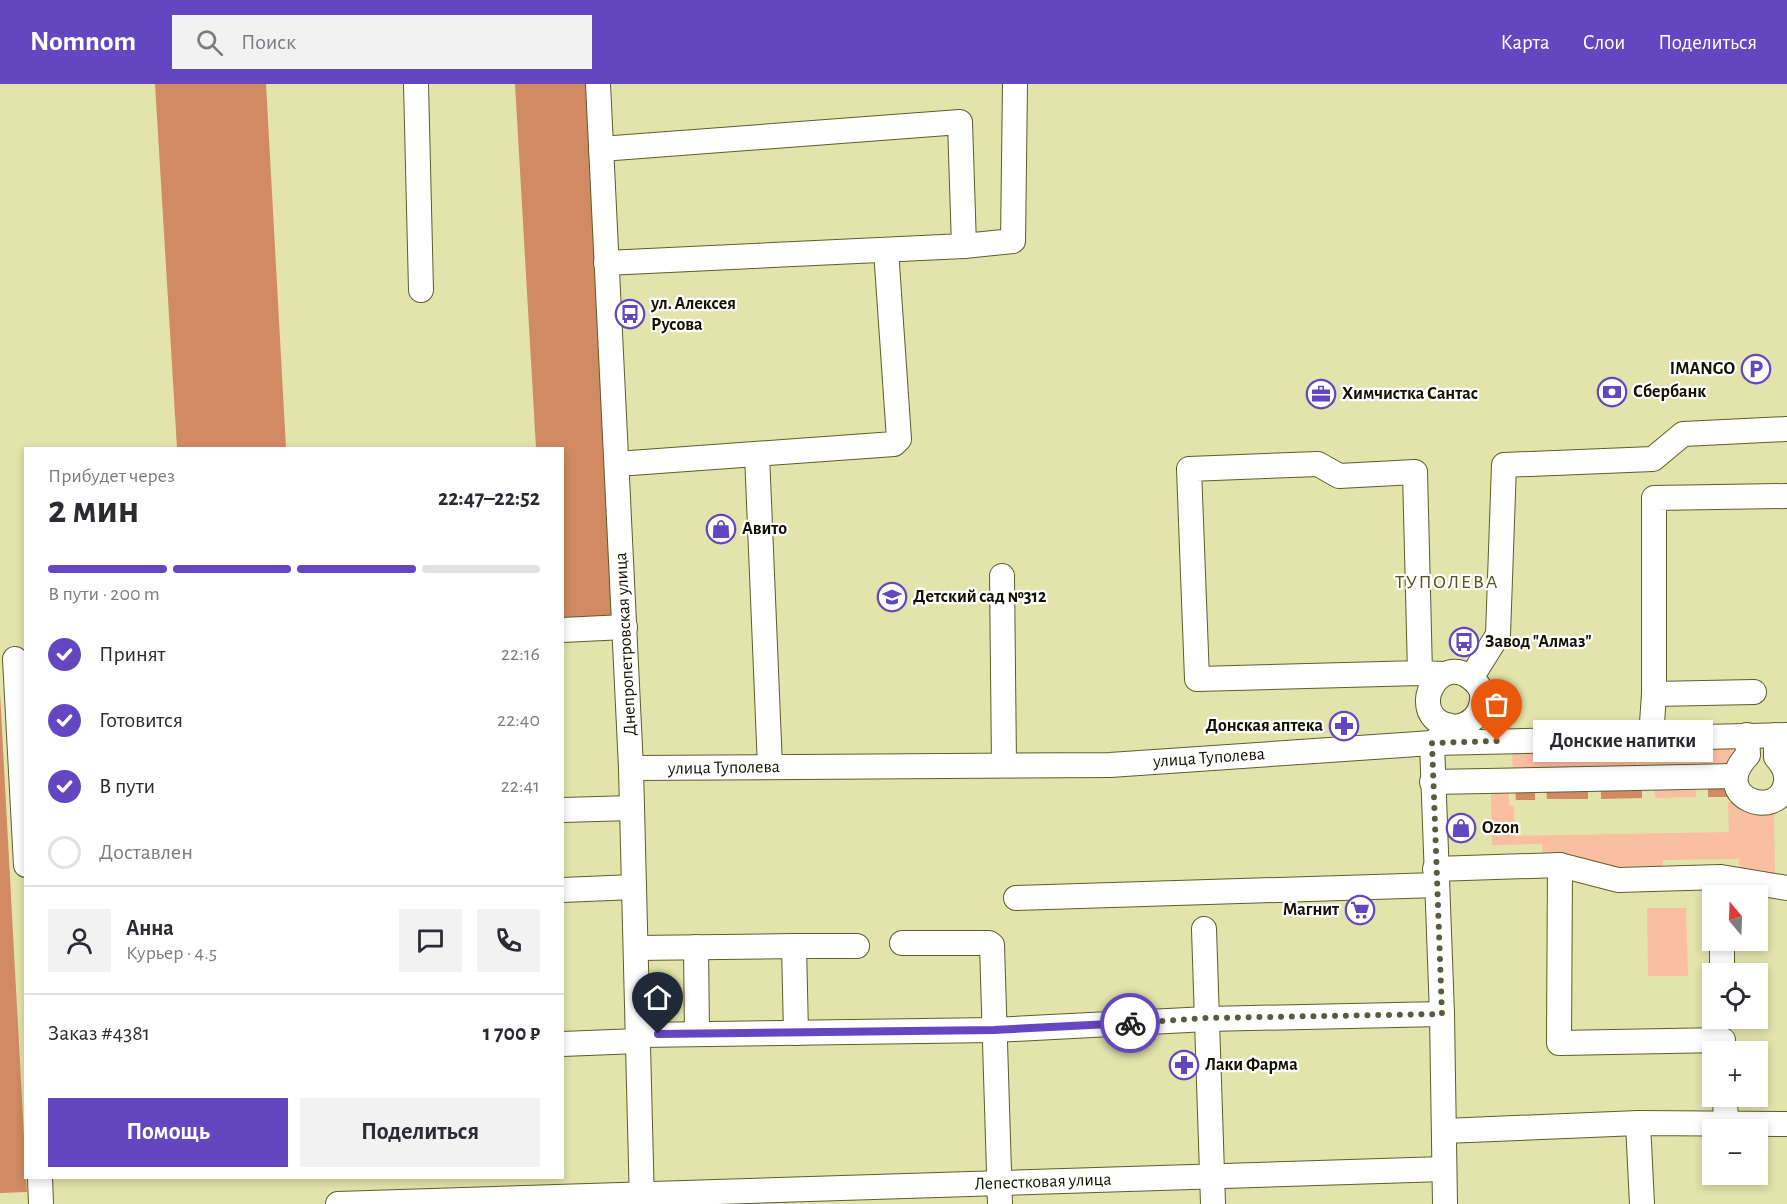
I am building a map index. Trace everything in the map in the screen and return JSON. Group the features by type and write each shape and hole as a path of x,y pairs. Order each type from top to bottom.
{"street":[{"path":"416,84 422,290"},
{"name":"Днепропетровская улица","path":"598,84 631,768 642,1199"},
{"path":"606,263 964,246 1013,241 1015,84"},
{"path":"601,149 960,122 964,246"},
{"path":"617,464 894,444 899,439 886,250"},
{"path":"1471,678 1498,635 1504,465 1653,459 1683,434 1787,429"},
{"path":"757,454 771,767"},
{"path":"1651,738 1654,694 1653,459"},
{"path":"1445,1204 1442,1014 1432,743 1455,727 1466,724 1477,716 1482,706 1482,693 1478,684 1458,672 1432,674 1197,679 1189,469 1318,464 1339,476 1414,471 1432,674 1433,683 1427,697 1431,712 1441,723 1455,727"},
{"path":"1654,498 1787,496"},
{"path":"1002,576 1004,765"},
{"path":"564,630 625,627"},
{"path":"14,659 24,827"},
{"path":"1654,694 1754,692"},
{"path":"1747,735 1748,755 1740,763 1735,776 1739,792 1747,800 1767,803 1776,798 1786,786 1783,764 1776,757 1781,735"},
{"name":"улица Туполева","path":"631,768 1110,765 1432,743 1781,735"},
{"path":"1432,782 1735,776"},
{"path":"564,810 632,808"},
{"path":"1560,865 1559,1043 1723,1037"},
{"path":"1016,898 1436,877 1560,865 1618,880 1704,885"},
{"path":"564,890 634,887"},
{"path":"1768,887 1787,888"},
{"path":"1204,929 1213,1204"},
{"path":"902,943 989,943 992,945 1000,1194"},
{"path":"794,946 796,1033"},
{"path":"636,948 857,946"},
{"path":"696,947 697,1034"},
{"path":"564,1044 697,1034 994,1030 1207,1018 1442,1014"},
{"path":"1444,1131 1638,1124 1702,1125"},
{"path":"1638,1124 1642,1204"},
{"path":"1768,1124 1787,1124"},
{"name":"Лепестковая улица","path":"338,1204 1000,1194 1212,1176 1444,1169"},
{"path":"40,1179 41,1204"}],"shaded area":[{"path":"155,84 266,84 286,447 177,447"},
{"path":"515,84 587,84 614,624 564,627 564,447 536,447"},
{"path":"0,693 24,1137 24,1179 26,1179 27,1192 0,1193"},
{"path":"1739,745 1728,769 1699,770 1698,754 1637,756 1637,771 1513,774 1512,750"},
{"path":"1697,755 1698,770 1639,771 1638,757"},
{"path":"1696,784 1696,797 1655,798 1654,785"},
{"path":"1708,784 1722,784 1727,789 1727,797 1708,797"},
{"path":"1642,785 1642,798 1601,799 1601,786"},
{"path":"1588,786 1588,799 1547,799 1546,787"},
{"path":"1515,788 1535,788 1535,800 1516,800"},
{"path":"1509,791 1509,805 1514,806 1515,836 1729,832 1728,802 1740,801 1774,808 1775,879 1740,873 1739,859 1663,860 1663,874 1631,875 1543,854 1542,844 1492,845 1491,792"},
{"path":"1647,908 1686,908 1688,976 1648,976"}],"way so far":[{"path":"1130,1023 1207,1018 1442,1014 1432,743 1497,741"}],"place":[{"name":"ул. Алексея Русова","path":"630,314"},
{"name":"IMANGO","path":"1756,369"},
{"name":"Сбербанк","path":"1612,392"},
{"name":"Химчистка Сантас","path":"1321,394"},
{"name":"Авито","path":"721,529"},
{"name":"Детский сад №312","path":"892,597"},
{"name":"Завод \"Алмаз\"","path":"1464,642"},
{"name":"Донская аптека","path":"1344,726"},
{"name":"Донские напитки","path":"1497,741"},
{"name":"Ozon","path":"1461,828"},
{"name":"Магнит","path":"1360,910"},
{"name":"Лаки Фарма","path":"1184,1065"}],"district":[{"name":"ТУПОЛЕВА","path":"1447,582"}],"route":[{"path":"658,1034 994,1030 1130,1023"}]}
